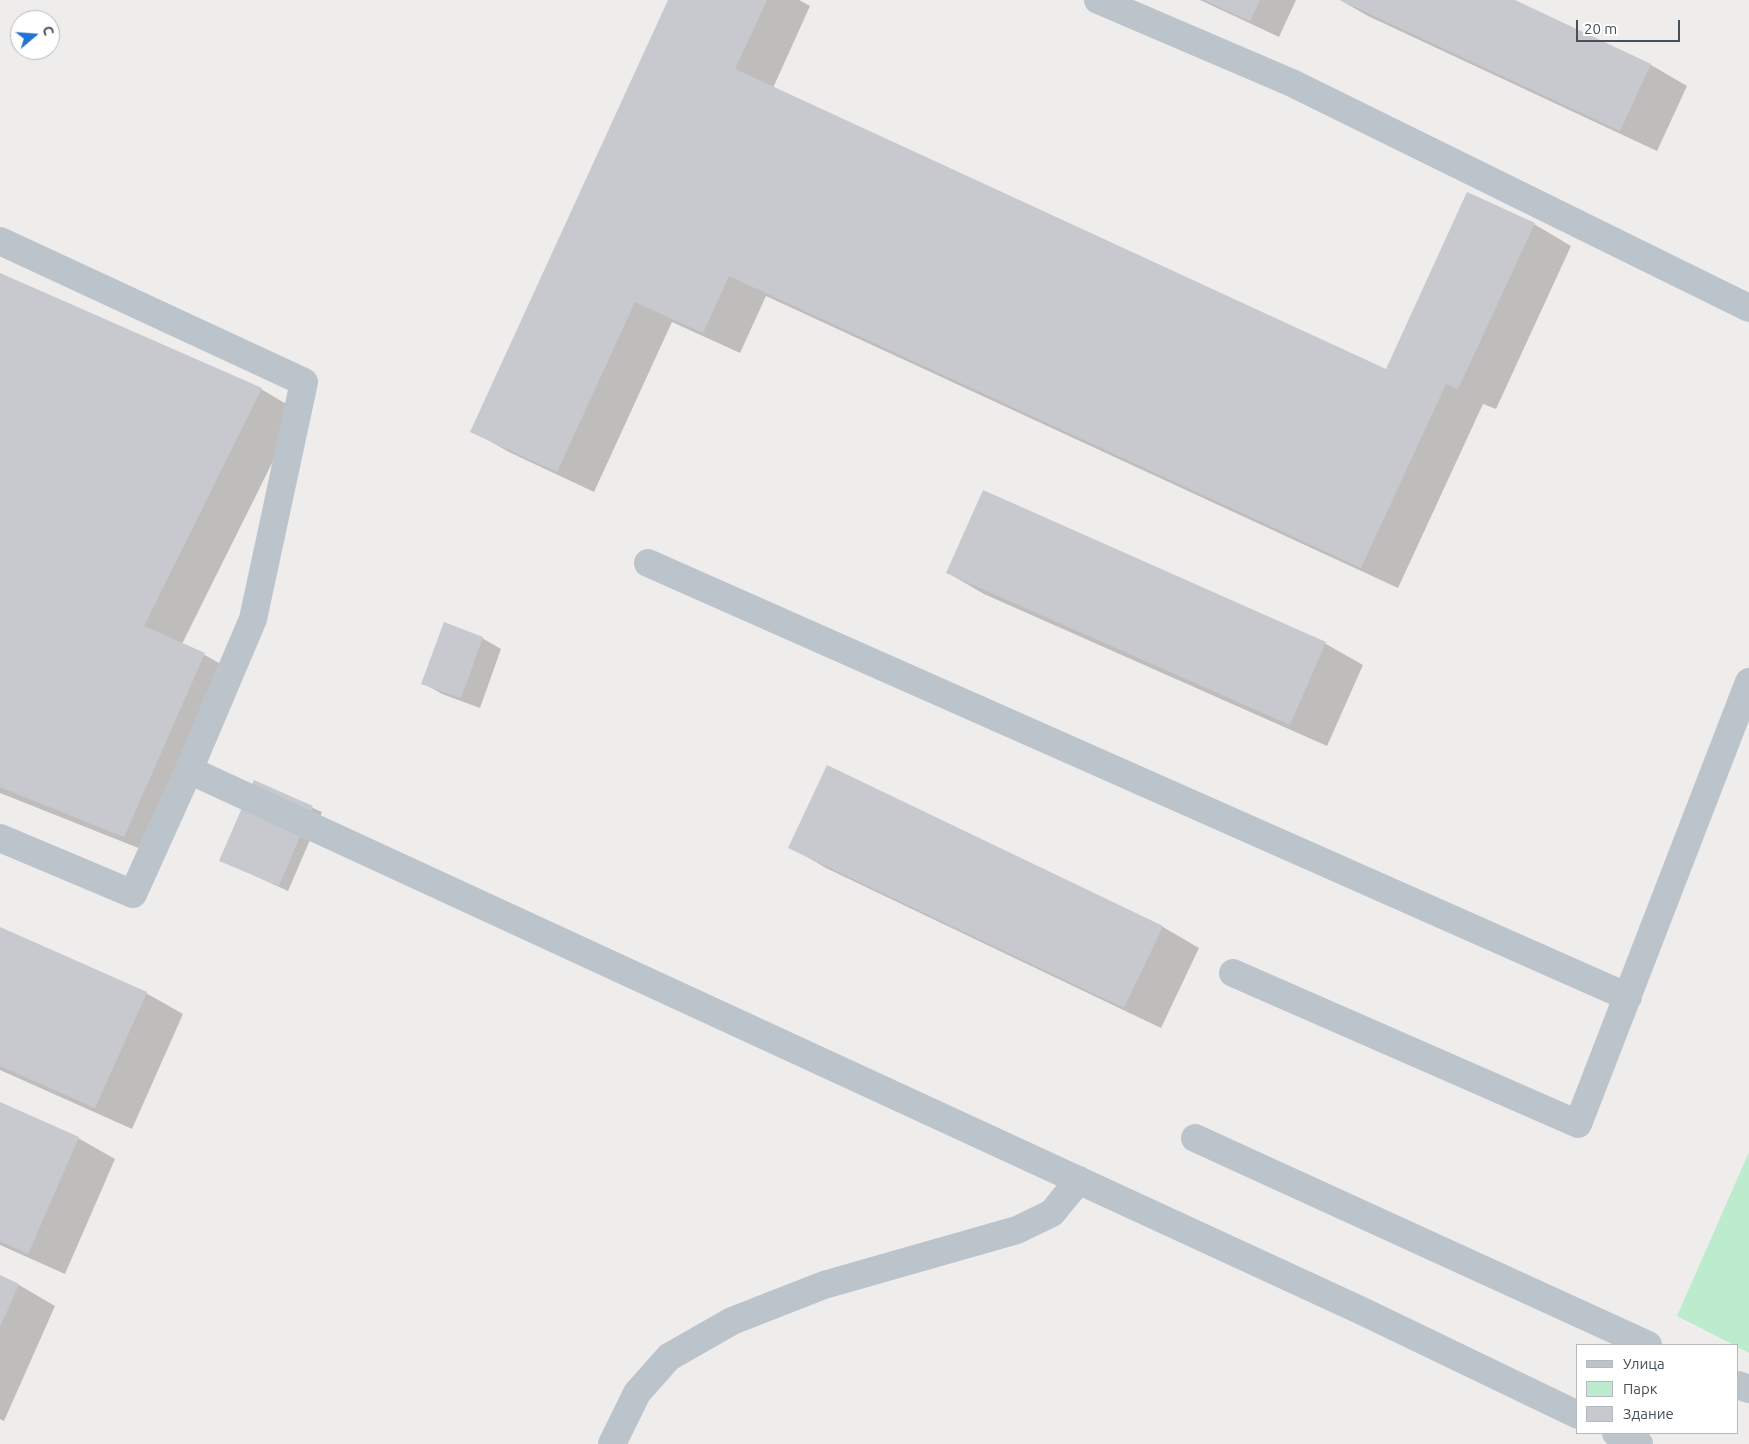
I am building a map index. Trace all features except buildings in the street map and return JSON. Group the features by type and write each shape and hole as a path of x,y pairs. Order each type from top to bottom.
{"lane":[{"path":"1098,0 1292,83 1749,308"},
{"path":"0,241 304,382 253,619 189,770 132,894 0,838"},
{"path":"648,563 1628,997"},
{"path":"1233,973 1578,1124 1749,682"},
{"path":"189,770 1362,1311 1576,1414"},
{"path":"1195,1138 1646,1344"},
{"path":"612,1444 636,1393 669,1357 724,1325 824,1285 1017,1230 1052,1213 1079,1180"},
{"path":"1618,1434 1639,1444"}],"green space":[{"path":"1749,1152 1749,1353 1739,1348 1739,1344 1732,1344 1677,1316"}]}
